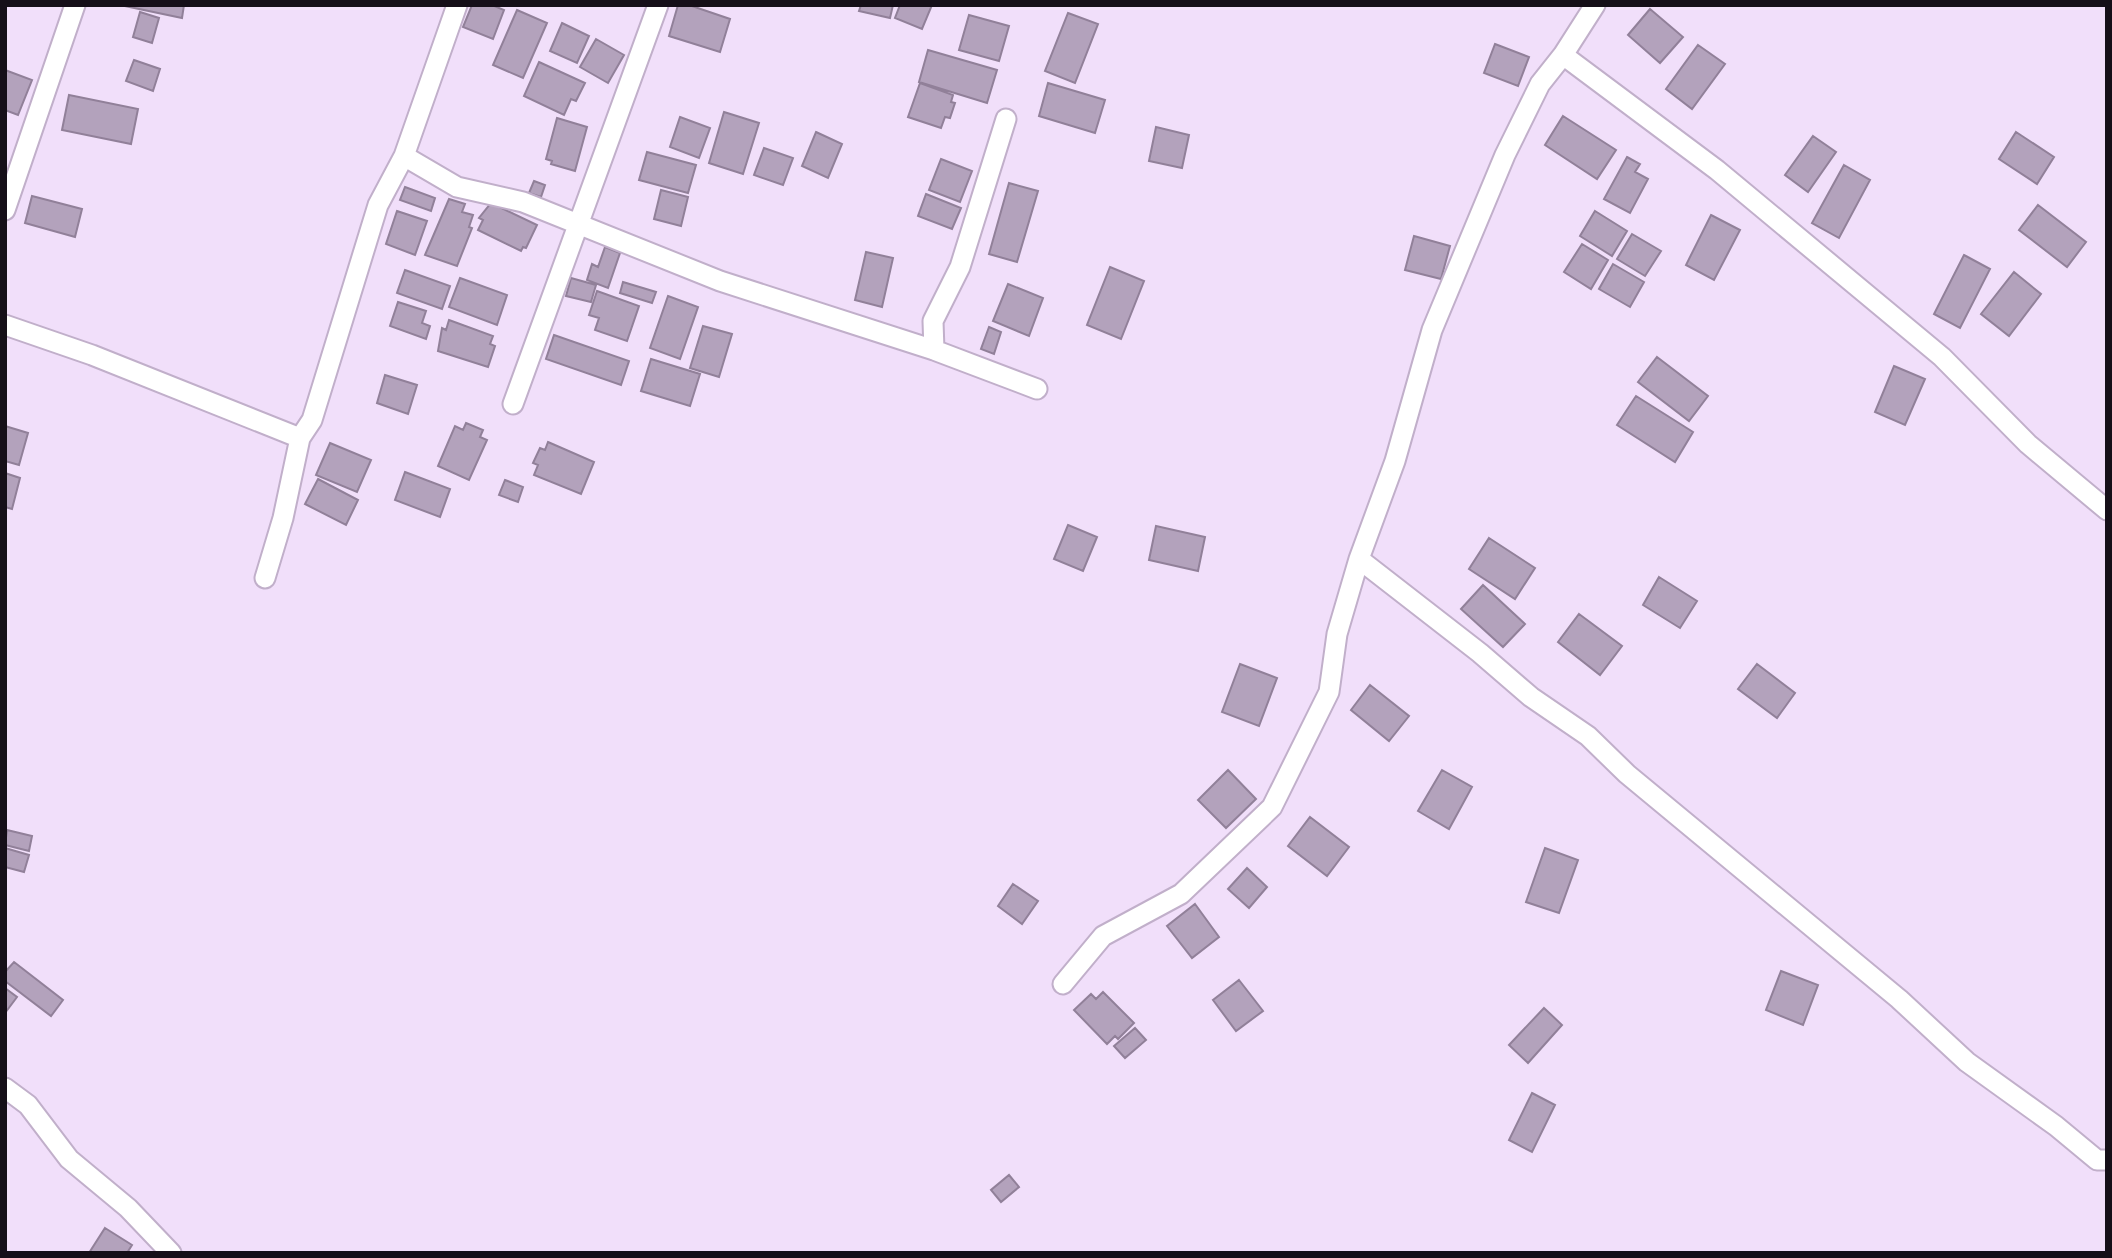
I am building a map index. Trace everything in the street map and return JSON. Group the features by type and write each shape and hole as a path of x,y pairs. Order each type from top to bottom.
{"street":[{"path":"5,210 75,5"},
{"path":"265,578 283,518 300,438 312,420 378,205 404,156 457,5"},
{"path":"513,404 658,5"},
{"path":"1063,984 1103,936 1181,894 1272,807 1329,692 1337,634 1359,559 1395,461 1432,330 1505,155 1540,85 1595,5"},
{"path":"1563,55 1717,170 1942,357 2028,444 2107,510"},
{"path":"934,350 933,321 960,267 1006,119"},
{"path":"404,156 457,187 523,202 720,281 934,350 1037,389"},
{"path":"5,325 92,355 300,438"},
{"path":"1359,559 1480,653 1531,697 1588,736 1627,774 1899,999 1968,1062 2056,1126 2097,1160 2107,1160"},
{"path":"5,1087 28,1105 69,1159 128,1208 171,1253"}],"building":[{"path":"120,5 184,5 182,18"},
{"path":"472,5 492,5 504,10 493,39 463,27"},
{"path":"678,5 689,5 730,19 720,52 669,36"},
{"path":"861,5 893,5 890,18 859,11"},
{"path":"900,5 932,5 922,29 895,18"},
{"path":"1650,9 1683,37 1660,63 1628,35"},
{"path":"517,10 547,23 523,78 493,65"},
{"path":"140,12 159,18 152,43 133,37"},
{"path":"1068,13 1098,24 1075,83 1045,71"},
{"path":"969,15 1009,26 999,61 959,50"},
{"path":"562,23 589,36 577,63 550,51"},
{"path":"596,39 624,55 608,83 580,67"},
{"path":"1495,44 1529,57 1518,86 1484,73"},
{"path":"1698,45 1725,64 1692,109 1666,89"},
{"path":"928,50 997,70 987,103 919,82"},
{"path":"134,60 160,69 153,91 126,81"},
{"path":"539,62 585,83 576,101 571,99 564,115 524,96"},
{"path":"5,70 32,80 18,115 5,110"},
{"path":"920,83 953,95 951,102 955,103 950,118 945,117 941,128 908,117"},
{"path":"1048,83 1105,100 1095,133 1039,116"},
{"path":"69,95 138,109 131,144 62,130"},
{"path":"724,112 759,123 743,174 709,163"},
{"path":"1563,116 1616,150 1597,179 1545,145"},
{"path":"680,117 710,128 699,158 670,147"},
{"path":"557,118 587,127 575,171 551,164 552,161 546,159"},
{"path":"1156,127 1189,135 1182,168 1149,161"},
{"path":"816,132 842,144 828,178 802,166"},
{"path":"2016,132 2054,157 2037,184 1999,159"},
{"path":"1813,136 1836,152 1808,192 1785,175"},
{"path":"764,148 793,158 783,185 754,175"},
{"path":"647,152 696,165 688,193 639,180"},
{"path":"1627,157 1640,164 1635,172 1648,179 1630,213 1604,199"},
{"path":"941,159 972,171 960,202 929,190"},
{"path":"1844,165 1870,180 1839,238 1812,223"},
{"path":"534,181 545,185 541,197 529,193"},
{"path":"1009,183 1038,191 1017,262 989,254"},
{"path":"405,187 435,198 431,211 400,200"},
{"path":"661,190 688,197 681,226 654,219"},
{"path":"926,194 961,208 952,229 918,216"},
{"path":"32,196 82,209 75,237 25,223"},
{"path":"449,199 465,204 462,212 473,215 469,227 472,228 457,266 425,255"},
{"path":"491,203 537,225 526,248 523,247 521,251 478,230 483,220 479,218"},
{"path":"2038,205 2086,242 2067,267 2019,230"},
{"path":"397,211 427,221 415,255 386,244"},
{"path":"1595,211 1627,231 1612,256 1580,236"},
{"path":"1711,215 1740,230 1714,280 1686,265"},
{"path":"1632,234 1661,251 1645,276 1617,259"},
{"path":"1414,236 1450,246 1441,279 1405,270"},
{"path":"1582,244 1608,260 1591,289 1564,272"},
{"path":"605,247 620,253 608,288 587,280 592,264 598,267"},
{"path":"866,252 893,258 882,307 855,300"},
{"path":"1964,255 1990,269 1960,328 1934,314"},
{"path":"1613,264 1644,282 1630,307 1599,289"},
{"path":"1110,267 1144,281 1121,339 1087,325"},
{"path":"405,270 450,286 442,309 397,293"},
{"path":"2014,272 2041,294 2009,336 1981,314"},
{"path":"460,278 507,295 497,325 449,307"},
{"path":"571,278 596,285 591,302 566,296"},
{"path":"623,282 656,292 652,303 620,293"},
{"path":"1008,284 1043,298 1029,336 993,321"},
{"path":"597,291 639,306 627,341 595,330 599,318 589,315"},
{"path":"668,296 698,307 680,359 650,348"},
{"path":"398,302 426,311 422,323 430,326 426,339 390,326"},
{"path":"449,320 493,336 490,344 495,346 488,367 438,351 442,328 446,330"},
{"path":"703,326 732,334 719,377 690,368"},
{"path":"989,327 1001,332 994,354 981,349"},
{"path":"554,335 629,361 621,385 546,359"},
{"path":"1657,357 1708,396 1689,421 1638,382"},
{"path":"651,359 700,374 690,406 641,391"},
{"path":"1894,366 1925,379 1905,425 1875,412"},
{"path":"385,375 417,385 408,414 377,403"},
{"path":"1636,396 1693,432 1675,462 1617,425"},
{"path":"466,423 483,430 480,437 487,440 469,480 438,466 455,426 463,430"},
{"path":"5,426 28,433 19,465 5,461"},
{"path":"548,442 594,462 581,494 534,475 538,465 533,463 540,448 545,450"},
{"path":"330,443 371,460 357,492 316,475"},
{"path":"405,472 450,489 440,517 395,500"},
{"path":"5,473 20,478 12,509 5,507"},
{"path":"318,479 358,500 346,525 305,504"},
{"path":"505,480 523,487 518,502 499,495"},
{"path":"1068,525 1097,537 1083,571 1054,559"},
{"path":"1156,526 1205,537 1198,571 1149,560"},
{"path":"1489,538 1535,568 1515,599 1469,569"},
{"path":"1659,577 1697,601 1680,628 1643,605"},
{"path":"1483,585 1525,624 1503,647 1461,609"},
{"path":"1579,614 1622,646 1600,675 1558,642"},
{"path":"1240,664 1277,678 1259,726 1222,712"},
{"path":"1757,664 1795,693 1777,718 1738,689"},
{"path":"1370,685 1409,716 1389,741 1351,710"},
{"path":"1228,770 1256,799 1226,828 1198,800"},
{"path":"1442,770 1472,787 1449,829 1418,811"},
{"path":"1310,817 1349,847 1327,876 1288,846"},
{"path":"7,830 32,836 29,851 5,845"},
{"path":"5,848 29,855 24,872 5,867"},
{"path":"1545,848 1578,860 1559,913 1526,902"},
{"path":"1247,868 1267,887 1249,908 1228,889"},
{"path":"1013,884 1038,901 1022,924 998,906"},
{"path":"1195,904 1219,937 1192,958 1167,926"},
{"path":"14,962 63,1000 51,1016 5,981 5,972"},
{"path":"1781,971 1818,985 1803,1025 1766,1010"},
{"path":"1239,980 1263,1011 1236,1031 1213,1000"},
{"path":"5,988 17,997 5,1013"},
{"path":"1103,992 1134,1023 1118,1039 1115,1036 1107,1044 1074,1010 1091,994 1096,999"},
{"path":"1544,1008 1562,1025 1528,1063 1509,1045"},
{"path":"1135,1028 1146,1040 1125,1058 1114,1046"},
{"path":"1532,1093 1555,1105 1532,1152 1509,1140"},
{"path":"1009,1175 1019,1187 1001,1202 991,1190"},
{"path":"105,1228 132,1245 127,1253 89,1253"}]}
